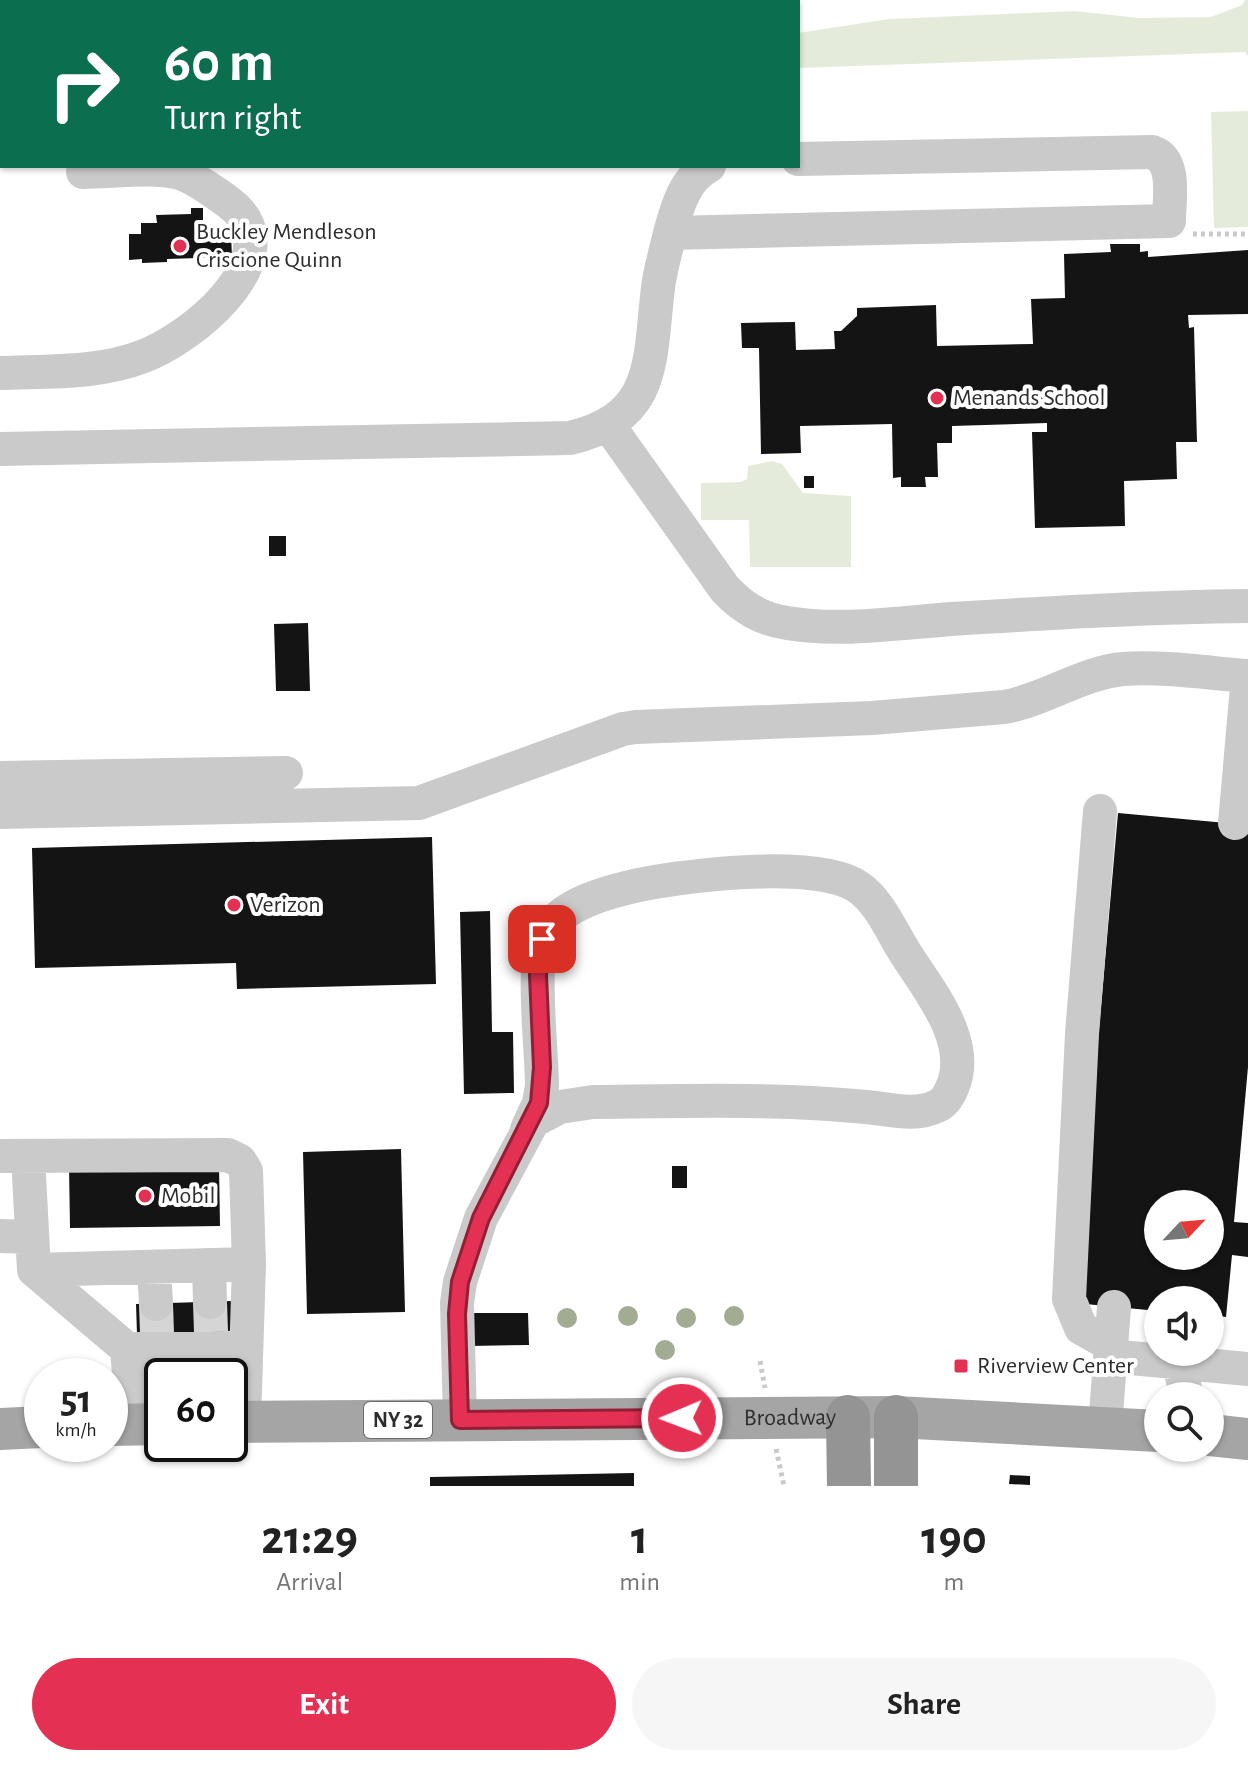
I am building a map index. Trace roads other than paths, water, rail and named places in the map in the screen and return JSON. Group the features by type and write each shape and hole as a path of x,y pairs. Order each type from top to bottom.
{"highway":[{"path":"848,1417 849,1486"},
{"path":"896,1417 896,1486"}],"main road":[{"name":"Broadway","path":"248,1422 896,1417 1144,1430"},
{"path":"0,1429 24,1428"},
{"path":"1224,1436 1248,1439"}],"lane":[{"path":"670,233 1169,221 1167,165 1161,156 1152,152 800,159"},
{"path":"0,449 570,438 609,426 635,402 648,371 658,284 670,233 686,188 705,168"},
{"path":"0,373 87,370 117,365 147,355 175,341 211,312 248,260 250,234 242,216 235,207 194,179 176,172 161,171 83,172"},
{"path":"609,426 725,589 738,603 770,620 789,624 845,626 1248,606"},
{"path":"286,773 14,778 14,811 419,803 623,729 872,718 1004,707 1036,700 1073,683 1123,669 1248,676 1235,823"},
{"path":"1100,811 1082,1034 1069,1299 1081,1328 1111,1351 1144,1354"},
{"path":"460,1420 457,1314 460,1282 481,1218 539,1103 542,1086 538,975 542,939 550,926 569,910 626,888 699,877 792,871 847,881 859,887 874,903 944,1015 955,1047 957,1070 952,1090 942,1103 927,1110 903,1111 815,1103 593,1102 550,1110 527,1129"},
{"path":"22,1248 14,1156 228,1155 240,1161 246,1171 249,1264 245,1358"},
{"path":"22,1248 154,1267 249,1264"},
{"path":"22,1248 149,1334 211,1327 246,1349"},
{"path":"209,1265 211,1327"},
{"path":"135,1424 149,1334 154,1267"},
{"path":"1105,1428 1114,1307"},
{"path":"1224,1365 1248,1369"}],"tunnel":[{"path":"210,1302 211,1332"},
{"path":"156,1304 157,1333"}],"place":[{"name":"Buckley Mendleson Criscione Quinn","path":"180,246"},
{"name":"Menands School","path":"937,398"},
{"name":"Verizon","path":"234,905"},
{"name":"Mobil","path":"145,1196"},
{"name":"Riverview Center","path":"961,1366"}]}
